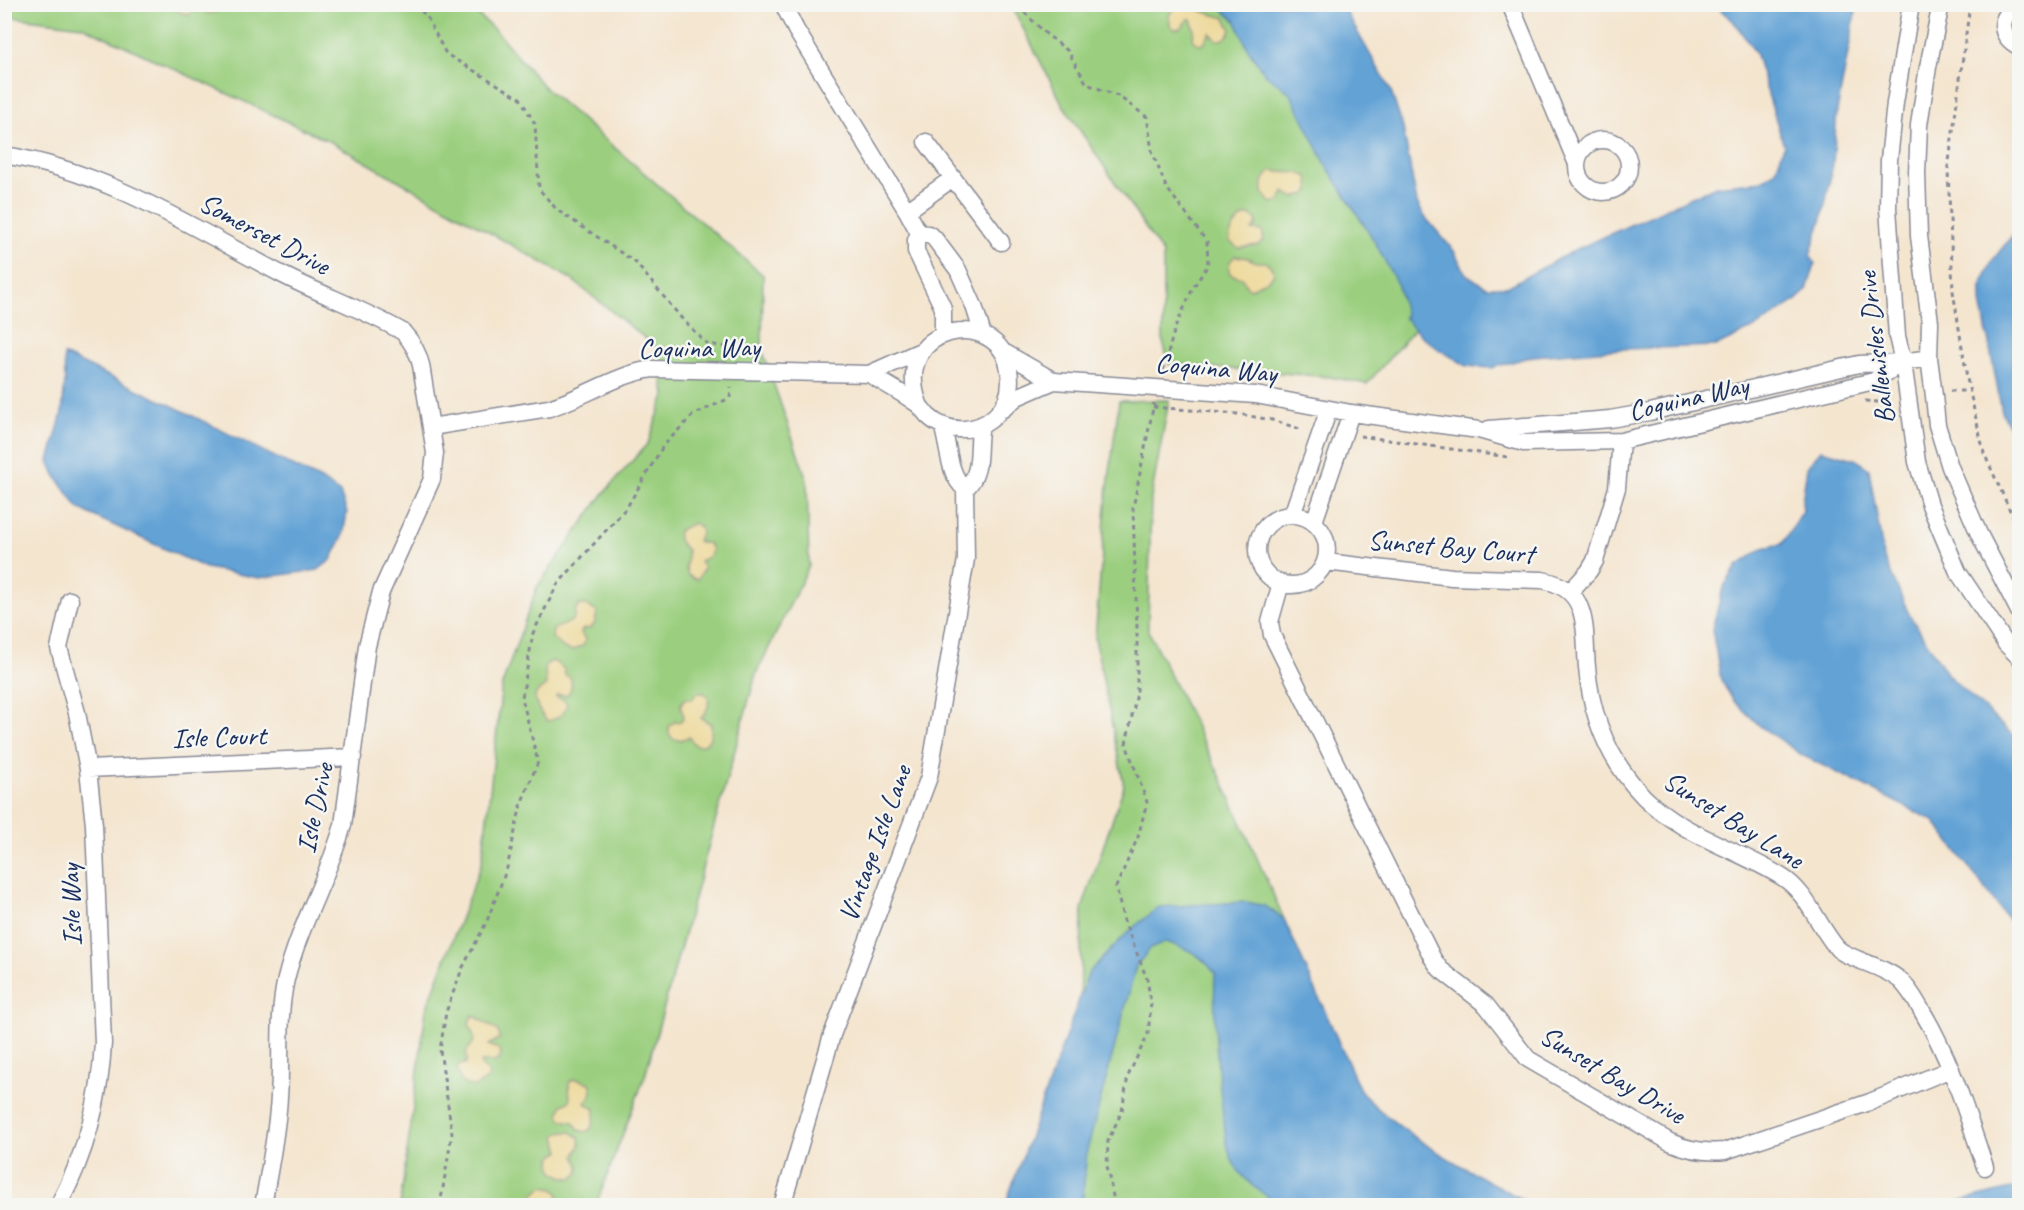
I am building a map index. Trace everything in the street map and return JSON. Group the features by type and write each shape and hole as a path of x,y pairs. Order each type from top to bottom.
{"street":[{"path":"783,4 796,30 919,233"},
{"path":"1510,4 1577,164"},
{"name":"Ballenisles Drive","path":"1911,4 1895,103 1889,160 1888,208 1897,336 1904,362 1917,462 1930,505 1958,572 2006,644 2019,658"},
{"name":"Ballenisles Drive","path":"1941,4 1919,125 1917,173 1919,236 1930,322 1929,358 1937,425 1950,467 1979,534 2019,613"},
{"path":"2019,4 2008,13 2002,26 2005,37 2019,47"},
{"path":"927,142 1001,242"},
{"name":"Somerset Drive","path":"4,155 82,174 148,201 286,277 403,332 418,353 431,427"},
{"path":"907,211 952,178"},
{"path":"919,233 928,234 934,238 958,270 974,306 983,335"},
{"path":"919,233 916,240 916,251 943,308 943,335"},
{"path":"925,267 945,253"},
{"path":"956,331 983,335 1002,351 1009,366 1011,381 1008,397 1000,411 981,425 969,429 955,429 942,425 929,417 919,404 914,391 913,376 916,362 932,341 943,335 956,331"},
{"name":"Coquina Way","path":"431,427 564,404 638,371 652,369 869,374 923,350"},
{"name":"Coquina Way","path":"1002,351 1054,381 1256,395 1351,413 1479,430 1524,443 1622,441 1874,381 1904,362"},
{"name":"Coquina Way","path":"1479,430 1610,419 1859,364 1904,362 1929,358"},
{"name":"Coquina Way","path":"869,374 919,404"},
{"name":"Coquina Way","path":"1000,411 1017,397 1054,381"},
{"path":"1292,515 1329,409"},
{"path":"1314,522 1351,413"},
{"name":"Vintage Isle Lane","path":"782,1206 832,1035 929,777 966,559 965,489 958,483 951,470 948,444 942,425"},
{"name":"Vintage Isle Lane","path":"965,489 974,481 979,463 978,443 981,425"},
{"name":"Isle Drive","path":"263,1206 277,1125 282,1011 286,980 295,950 335,853 343,825 367,646 373,618 392,566 432,479 435,453 431,427"},
{"path":"1570,591 1595,561 1617,488 1622,441"},
{"path":"1292,515 1304,516 1314,522 1322,530 1328,551 1326,562 1320,573 1310,581 1299,585 1281,583 1266,574 1257,552 1258,541 1263,530 1271,522 1292,515"},
{"name":"Sunset Bay Court","path":"1326,562 1452,578 1542,580 1555,583 1570,591"},
{"name":"Sunset Bay Drive","path":"1281,583 1270,622 1272,635 1433,959 1440,969 1486,1005 1528,1059 1670,1142 1695,1151 1711,1152 1725,1151 1870,1102 1951,1069"},
{"name":"Sunset Bay Lane","path":"1570,591 1580,607 1583,619 1589,686 1599,727 1626,776 1660,811 1684,827 1783,877 1801,896 1839,950 1881,968 1902,983 1911,993 1934,1031 1951,1069 1985,1167"},
{"name":"Isle Way","path":"58,1206 74,1174 91,1126 101,1071 103,1043 94,837 88,769 77,713 59,648 70,600"},
{"name":"Isle Court","path":"88,769 353,757"}],"path":[{"path":"414,4 427,17 446,54 520,98 535,123 539,189 557,210 635,262 683,320 707,344 734,348 730,398 693,415 663,446 627,507 557,585 533,633 522,698 538,762 521,804 507,868 486,921 462,969 446,1012 440,1050 452,1133 440,1206"},
{"path":"1021,4 1024,12 1046,34 1068,51 1087,84 1118,96 1147,117 1152,151 1166,187 1207,242 1208,265 1193,288 1175,328 1158,388 1133,508 1137,693 1126,744 1147,802 1138,837 1116,887 1123,918 1147,979 1151,1003 1148,1034 1128,1076 1122,1111 1108,1141 1107,1167 1114,1206"},
{"path":"1970,4 1948,169 1953,291 1969,391 1984,453 2019,526"},
{"path":"1949,391 1969,391"},
{"path":"1153,407 1238,414 1272,420 1305,431 1311,430"},
{"path":"1355,435 1510,458"}],"green space":[{"path":"5,4 467,5 496,31 545,88 763,275 762,350 807,480 809,566 756,674 645,1076 596,1205 400,1205 426,1010 482,862 502,685 537,587 604,493 648,443 665,395 657,348 571,279 331,142 82,26 5,16"},
{"path":"1011,5 1278,5 1425,317 1367,384 1330,377 1169,364 1163,342 1163,254 1063,105"},
{"path":"1169,400 1151,498 1148,630 1225,786 1284,919 1239,1090 1342,1205 1072,1206 1078,1115 1082,909 1124,786 1095,639 1107,494 1119,401"}],"sand":[{"path":"175,4 222,5 209,14 201,6 193,9 189,15 178,11"},
{"path":"1178,5 1197,5 1201,11 1225,18 1231,30 1222,40 1217,40 1210,33 1203,44 1196,43 1193,39 1194,29 1191,19 1188,19 1181,28 1175,29 1170,25 1169,15"},
{"path":"1272,170 1303,174 1308,177 1310,190 1305,195 1295,198 1284,192 1280,201 1272,203 1265,196 1263,182"},
{"path":"1248,215 1256,219 1257,224 1252,230 1262,231 1264,240 1258,245 1238,248 1229,241 1231,233 1237,222"},
{"path":"1235,256 1265,262 1274,272 1268,280 1252,289 1247,287 1242,278 1230,274 1229,264"},
{"path":"694,523 700,527 701,533 697,541 709,544 712,550 710,556 700,561 704,568 698,579 692,578 687,572 687,550 678,539 679,530"},
{"path":"586,605 597,612 595,623 591,628 582,630 584,645 572,651 564,648 552,638 553,630 572,620 576,608"},
{"path":"553,661 564,669 565,675 570,677 572,686 567,695 556,697 565,701 567,705 564,711 557,718 547,721 535,699 537,692 546,685 545,666"},
{"path":"697,693 704,693 708,696 709,702 701,718 711,724 709,740 704,745 695,745 689,737 680,740 673,739 669,734 669,726 681,721 684,716 681,703 685,699 692,699"},
{"path":"473,1015 498,1031 500,1038 489,1045 499,1049 501,1054 499,1060 494,1062 481,1062 489,1073 488,1079 475,1087 462,1081 457,1068 460,1064 465,1064 466,1052 474,1041 469,1025"},
{"path":"577,1079 590,1083 592,1089 585,1103 595,1109 594,1122 591,1129 585,1132 579,1130 573,1122 562,1120 559,1115 562,1105 570,1100 571,1080"},
{"path":"561,1132 571,1132 579,1137 580,1145 575,1156 579,1166 578,1174 572,1178 559,1175 553,1170 551,1162 552,1157 560,1152 556,1136"},
{"path":"544,1186 553,1188 559,1194 556,1205 538,1205 533,1202 533,1195"}],"water":[{"path":"1216,5 1342,5 1391,91 1403,128 1417,203 1425,217 1454,251 1466,274 1486,287 1507,287 1575,250 1716,186 1762,181 1776,170 1784,146 1755,52 1734,22 1715,5 1857,5 1837,111 1833,164 1823,215 1810,255 1815,264 1807,290 1794,302 1760,325 1717,346 1623,349 1533,356 1491,368 1467,366 1420,335 1404,317 1406,317 1398,286 1376,244 1326,165 1290,93 1264,73 1249,51 1235,20"},
{"path":"2019,227 2019,442 2002,412 1981,302 1981,287 1992,261"},
{"path":"64,355 321,480 340,493 347,512 343,536 331,560 318,570 259,578 206,568 78,508 55,475 49,461 62,413 65,380"},
{"path":"1821,450 1855,459 1869,469 1884,558 1909,614 1948,675 2019,741 2019,934 1934,821 1802,755 1761,727 1733,700 1721,680 1712,629 1723,588 1737,566 1763,548 1782,544 1803,511 1802,502 1807,467"},
{"path":"1246,902 1265,906 1284,919 1361,1092 1379,1109 1420,1140 1532,1205 1283,1205 1261,1192 1236,1167 1227,1144 1216,1044 1215,973 1194,953 1166,942 1150,949 1136,966 1087,1151 1082,1205 1005,1205 1089,972 1129,931 1159,907"},
{"path":"2019,1187 2019,1205 1945,1205"}]}
